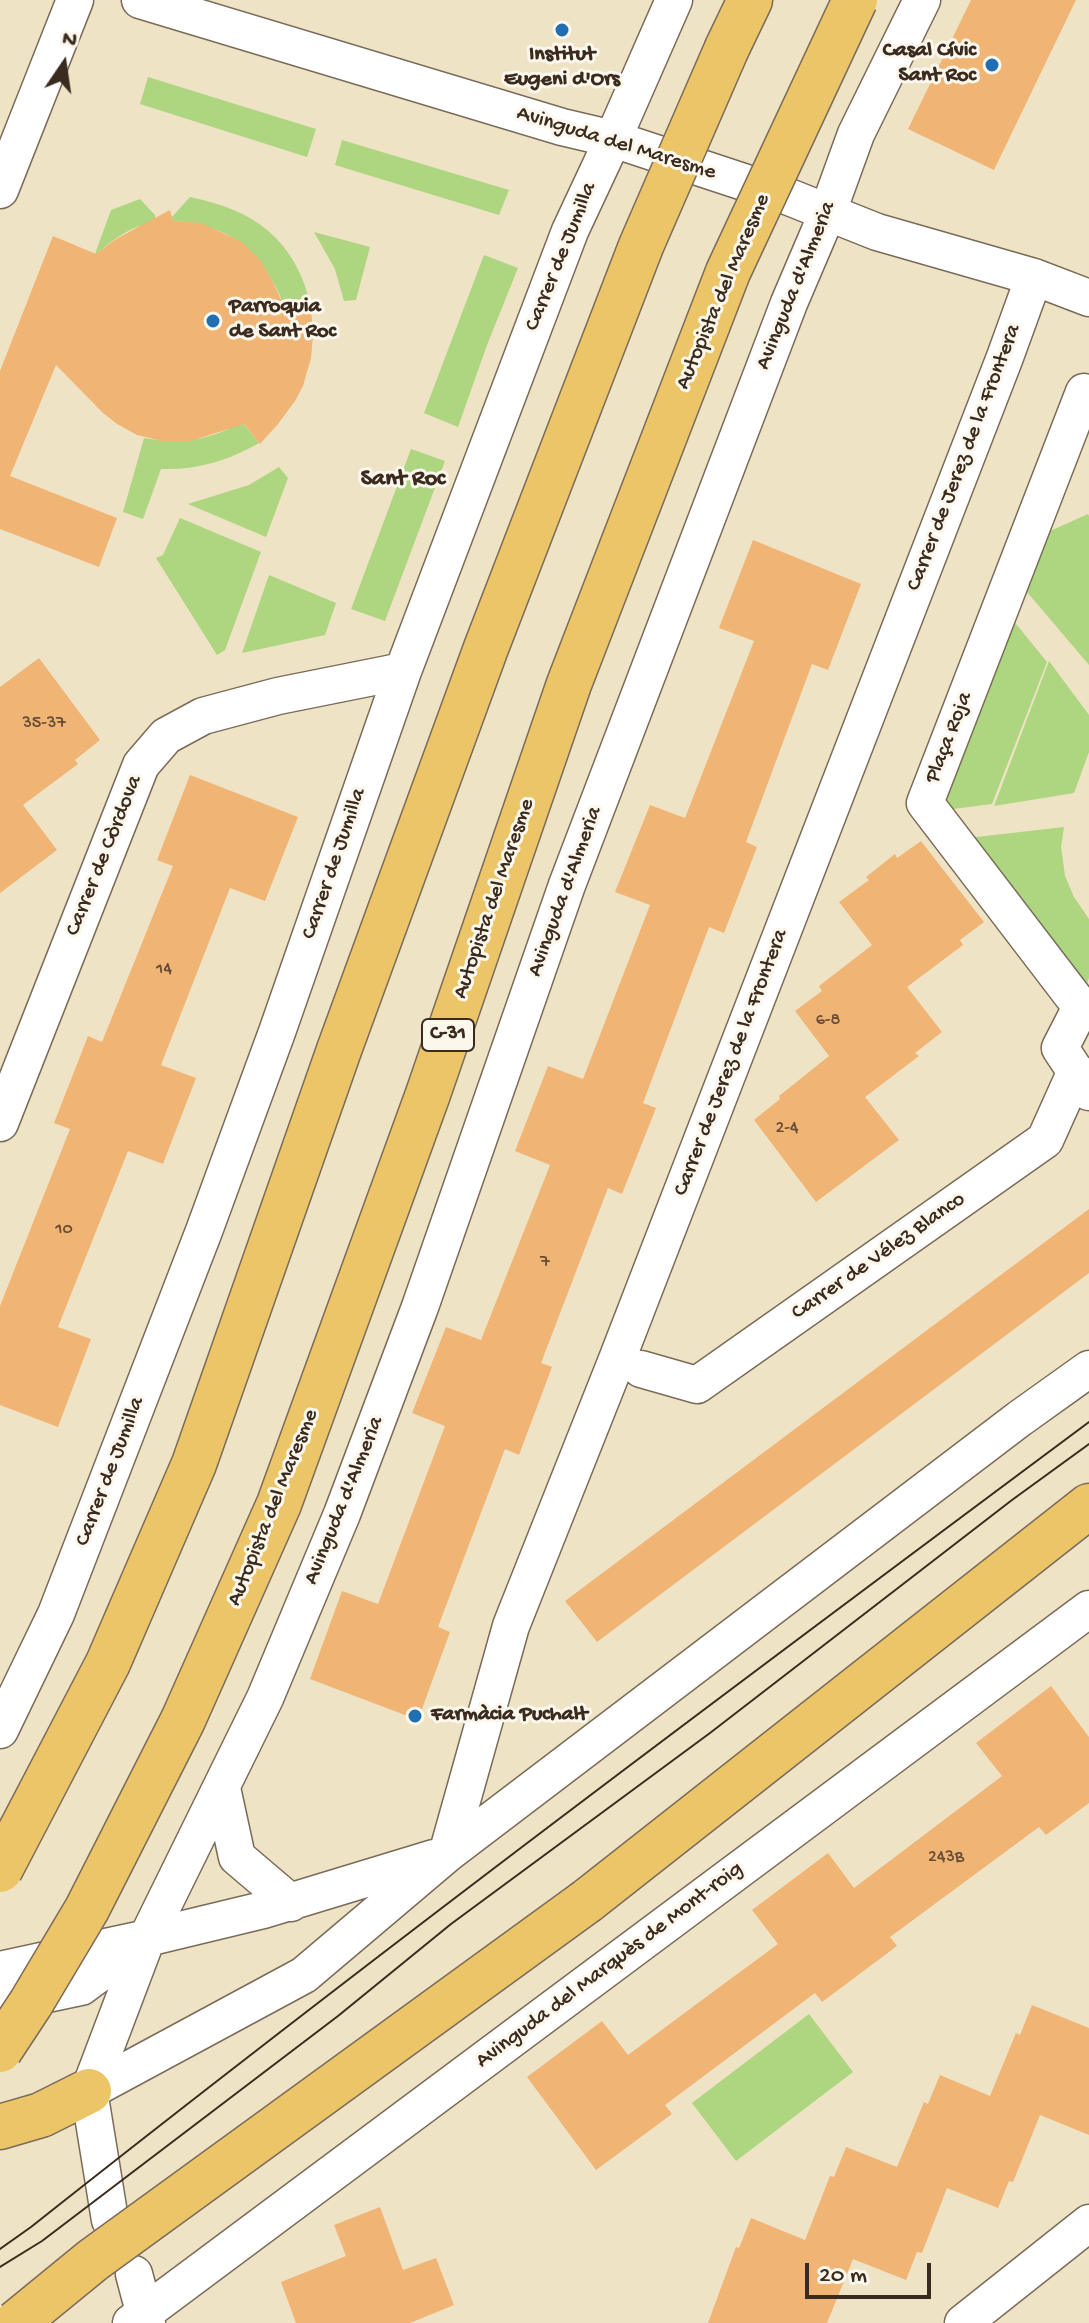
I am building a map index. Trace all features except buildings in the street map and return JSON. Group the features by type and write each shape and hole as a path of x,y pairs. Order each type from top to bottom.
{"highway":[{"path":"0,1870 108,1663 194,1464 339,1050 486,648 641,246 750,0"},
{"name":"Autopista del Maresme","path":"0,2050 87,1909 176,1733 230,1619 279,1504 423,1108 575,669 728,272 855,0"},
{"path":"16,2323 93,2260 587,1901 1089,1506"},
{"path":"0,2127 41,2115 89,2091"}],"street":[{"path":"0,190 75,0"},
{"name":"Avinguda del Maresme","path":"140,0 562,127 613,139 789,197 893,237 1034,277 1089,298"},
{"name":"Carrer de Jumilla","path":"0,1730 56,1614 204,1231 403,671 570,231 674,0"},
{"name":"Avinguda d'Almeria","path":"89,2091 147,1938 265,1698 342,1514 420,1307 567,885 789,303 827,214 856,134 922,0"},
{"name":"Carrer de Jerez de la Frontera","path":"447,1854 511,1626 622,1348 1034,277"},
{"name":"Plaça Roja","path":"1083,1082 1060,1048 1081,1007 925,803 1084,392 1089,394"},
{"name":"Carrer de Còrdova","path":"0,1123 141,765 166,736 203,716 278,696 403,671"},
{"name":"Carrer de Vélez Blanco","path":"641,1369 697,1385 1045,1140 1083,1082"},
{"path":"110,2220 89,2091 304,1975 447,1854 1089,1369"},
{"name":"Avinguda del Marquès de Mont-roig","path":"141,2320 1089,1609"},
{"path":"222,1788 237,1857 291,1903"},
{"path":"0,1970 291,1903 447,1854"},
{"path":"0,2004 81,1987 147,1938"},
{"path":"963,2323 1089,2223"},
{"path":"134,2274 141,2320"}],"green space":[{"path":"148,77 316,129 307,157 140,104"},
{"path":"342,140 509,190 499,215 335,165"},
{"path":"190,197 234,210 269,232 295,263 311,307 284,312 270,277 241,243 217,230 173,221 172,217"},
{"path":"140,199 155,215 156,223 132,229 95,254 111,210"},
{"path":"314,232 370,247 356,300 344,301 335,269"},
{"path":"484,255 518,268 458,427 424,413"},
{"path":"242,422 259,443 212,463 161,469 143,519 123,512 144,438 170,441 195,439"},
{"path":"411,449 445,461 385,621 351,609"},
{"path":"279,467 288,478 266,537 188,504 249,485"},
{"path":"1088,514 1089,665 1016,579 1030,540"},
{"path":"180,518 261,552 225,650 217,655 156,558 163,555"},
{"path":"269,575 336,603 325,635 242,653"},
{"path":"1012,619 1047,662 992,804 938,811"},
{"path":"1049,661 1089,715 1089,752 1074,793 994,806"},
{"path":"1064,827 1061,847 1065,876 1089,919 1089,978 1081,999 959,839"},
{"path":"809,2014 853,2072 736,2161 692,2103"}],"tram line":[{"path":"0,2249 557,1821 1089,1422"},
{"path":"0,2267 42,2241 338,2016 451,1924 710,1733 1089,1444"}],"place":[{"name":"Institut Eugeni d'Ors","path":"562,30"},
{"name":"Casal Cívic Sant Roc","path":"992,65"},
{"name":"Parroquia de Sant Roc","path":"213,321"},
{"name":"Farmàcia Puchalt","path":"415,1716"}],"district":[{"name":"Sant Roc","path":"403,480"}]}
